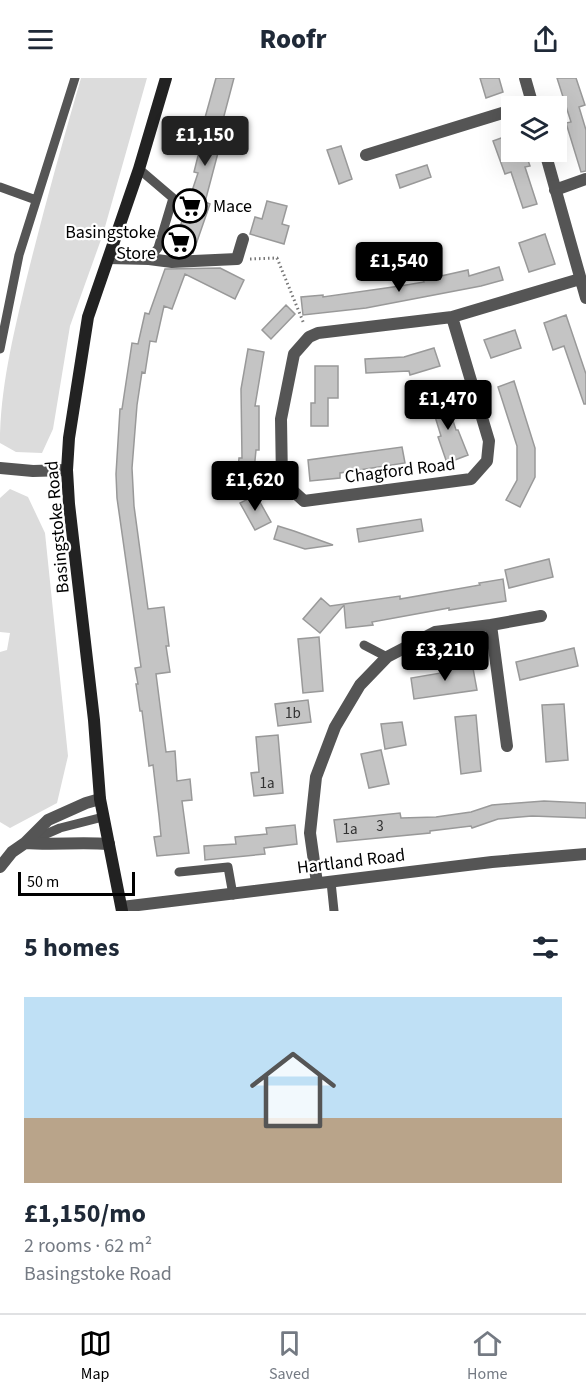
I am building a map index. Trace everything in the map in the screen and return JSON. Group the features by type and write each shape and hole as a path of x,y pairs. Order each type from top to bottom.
{"main road":[{"name":"Basingstoke Road","path":"122,909 100,799 94,720 67,470 69,438 88,317 139,169 166,78"}],"street":[{"path":"525,78 528,96"},
{"path":"366,155 501,113"},
{"path":"548,162 586,297"},
{"path":"555,190 586,179"},
{"path":"109,258 172,262 237,259 243,239"},
{"path":"309,338 318,333 452,317 580,279"},
{"name":"Chagford Road","path":"309,338 294,354 281,419 282,481 304,501 471,479 488,461 489,441 452,317"},
{"path":"0,468 33,471 67,470"},
{"path":"317,883 310,833 316,777 335,727 360,685 387,657 435,632 540,616"},
{"path":"491,624 507,746"},
{"path":"0,867 12,852 25,843 39,827 55,816 100,799"},
{"path":"25,843 108,844"},
{"name":"Hartland Road","path":"122,909 492,862 586,854"}],"lane":[{"path":"0,349 20,255 75,78"},
{"path":"139,169 173,198 158,248 149,259"},
{"path":"0,187 36,200"},
{"path":"0,295 11,297"},
{"path":"364,645 387,657"},
{"path":"25,843 60,828 104,817"},
{"path":"179,872 228,867 233,895"},
{"path":"331,882 334,911"}],"path":[{"path":"237,259 277,258 309,338"}],"shaded area":[{"path":"81,78 147,78 103,234 70,326 53,429 42,453 16,452 0,443 2,403 8,363 31,259"},
{"path":"10,489 28,497 45,533 68,756 57,803 10,828 0,822 0,652 7,650 10,633 0,632 0,498"}],"building":[{"path":"216,78 234,78 220,131 234,135 230,152 219,149 205,202 210,204 193,253 171,254 198,173 194,172 201,144 198,143"},
{"path":"480,78 499,78 503,92 486,98"},
{"path":"557,78 576,78 585,105 579,107 586,130 586,171 581,172 567,126 567,123 571,122 567,109 567,96 563,96"},
{"path":"501,138 501,162 529,162 530,166 525,167 537,204 523,208 511,172 505,174 493,141"},
{"path":"341,146 352,179 339,184 327,150"},
{"path":"427,165 431,177 400,188 396,175"},
{"path":"267,201 287,206 282,224 289,226 284,244 250,234 255,217 262,219"},
{"path":"545,234 555,264 529,272 519,243"},
{"path":"499,267 503,280 481,286 366,308 303,315 301,297 323,295 323,297 400,286 468,270 469,276"},
{"path":"220,268 244,280 235,299 185,274 172,309 164,306 156,342 150,341 137,405 132,468 134,506 148,609 164,607 169,646 166,646 170,672 156,674 166,752 175,751 177,781 190,779 192,800 182,801 189,853 157,856 154,837 161,836 159,816 153,765 149,766 136,684 138,684 135,668 141,667 117,498 116,474 120,409 122,409 132,343 138,344 145,313 149,314 165,269"},
{"path":"286,305 295,314 271,339 262,330"},
{"path":"566,315 586,374 586,404 584,404 564,346 553,350 544,323"},
{"path":"515,330 521,348 491,358 484,340"},
{"path":"434,348 440,366 410,375 409,371 366,373 365,359 404,357"},
{"path":"248,349 264,352 255,406 259,406 259,450 256,450 253,481 237,480 239,458 242,458 241,389"},
{"path":"315,366 338,366 338,398 328,398 328,426 311,426 311,403 315,403"},
{"path":"514,381 535,448 535,477 520,507 506,500 517,480 517,446 498,387"},
{"path":"445,396 456,430 458,430 468,455 447,463 438,437 441,436 430,400"},
{"path":"402,447 405,463 340,473 340,478 310,481 308,460"},
{"path":"256,495 271,522 255,530 240,503"},
{"path":"421,519 423,531 359,542 357,529"},
{"path":"278,526 333,545 305,549 274,539"},
{"path":"549,559 553,577 509,588 505,570"},
{"path":"503,579 506,601 449,610 449,608 372,622 373,625 346,628 344,605 320,633 303,619 321,598 330,606 400,596 400,599"},
{"path":"319,637 323,691 303,693 298,639"},
{"path":"574,648 578,666 520,680 516,662"},
{"path":"472,663 477,690 414,699 411,678 447,672 446,668"},
{"path":"308,700 311,722 278,726 275,704"},
{"path":"564,704 568,760 546,762 542,705"},
{"path":"476,715 481,771 461,774 455,717"},
{"path":"402,722 406,745 385,749 381,724"},
{"path":"278,735 283,793 254,796 251,773 259,772 256,737"},
{"path":"381,750 389,784 369,788 361,754"},
{"path":"544,801 586,803 586,818 532,816 498,819 472,828 471,826 430,831 430,833 337,842 334,820 400,813 401,818 436,817 471,812 492,805"},
{"path":"295,825 297,844 264,848 265,854 205,860 204,846 236,844 235,837 267,834 266,828"}],"place":[{"name":"Mace","path":"190,206"},
{"name":"Basingstoke Store","path":"179,242"}]}
